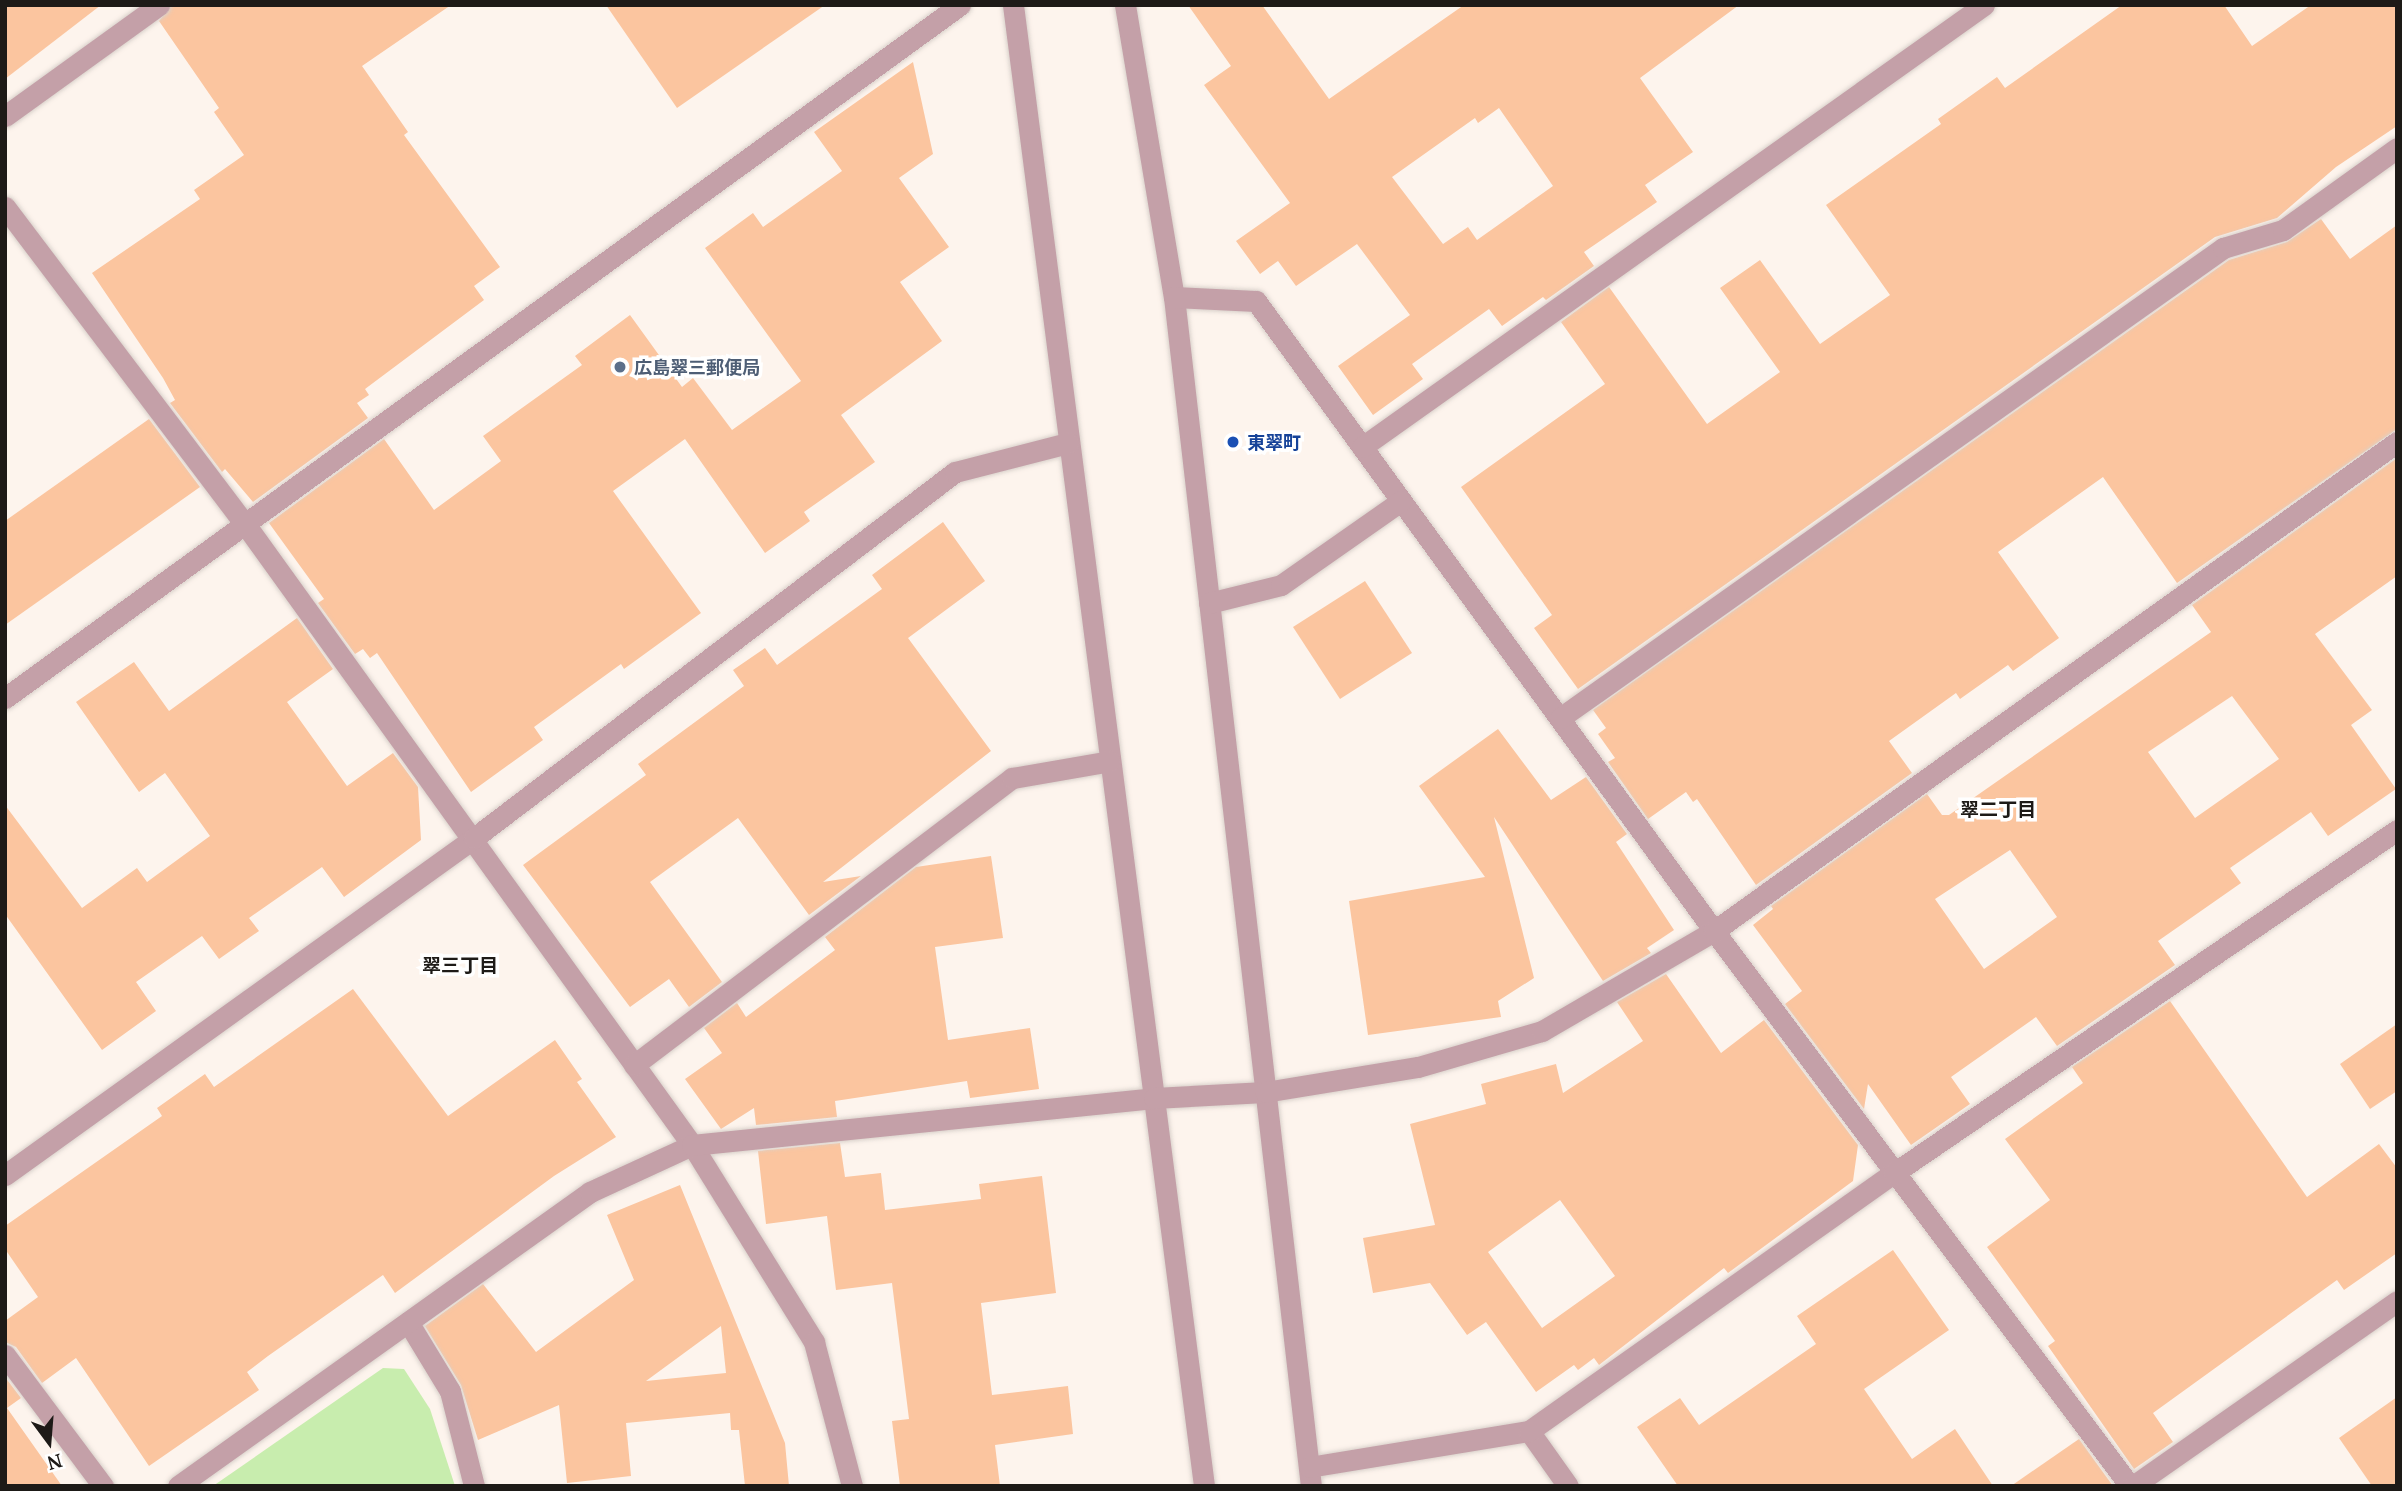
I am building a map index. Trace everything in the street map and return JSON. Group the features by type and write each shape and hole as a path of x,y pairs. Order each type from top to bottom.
{"street":[{"path":"5,116 159,5"},
{"path":"5,698 960,5"},
{"path":"1013,5 1204,1486"},
{"path":"1125,5 1174,297 1310,1476 1529,1431 1894,1172 2397,830"},
{"path":"1362,447 1984,5"},
{"path":"1560,718 2223,248 2283,230 2397,148"},
{"path":"6,209 245,524 474,838 692,1145 814,1342 852,1486"},
{"path":"1174,297 1256,301 1714,931 2132,1486 2397,1301"},
{"path":"177,1486 590,1192 692,1145 1154,1098 1265,1092 1418,1067 1542,1031 1714,931 2397,442"},
{"path":"5,1175 474,838 955,472 1068,443"},
{"path":"1209,603 1281,585 1401,501"},
{"path":"634,1065 1012,778 1110,761"},
{"path":"408,1322 450,1391 474,1486"},
{"path":"5,1355 103,1486"},
{"path":"1529,1431 1568,1486"}],"green space":[{"path":"383,1368 404,1369 430,1409 455,1486 213,1486"}],"building":[{"path":"5,5 101,5 5,79"},
{"path":"172,5 451,5 362,66 408,132 404,135 500,267 474,286 484,300 365,389 369,395 357,403 368,418 253,502 225,469 222,472 170,403 175,400 163,378 92,273 200,199 194,190 244,155 214,112 219,108 159,21"},
{"path":"606,5 825,5 677,108"},
{"path":"1188,5 1262,5 1329,99 1464,5 1739,5 1640,78 1693,152 1645,185 1657,202 1584,252 1594,266 1546,300 1543,297 1502,326 1489,309 1412,364 1423,379 1373,415 1338,366 1410,315 1357,244 1296,286 1278,261 1260,274 1236,241 1290,203 1204,85 1231,66","holes":["1499,108 1553,186 1477,240 1468,227 1443,244 1392,177 1475,118 1478,123"]},
{"path":"2122,5 2224,5 2252,46 2311,5 2397,5 2397,126 2336,167 2277,218 2215,237 1578,689 1534,628 1552,615 1461,487 1605,384 1561,322 1609,287 1707,424 1780,372 1720,288 1760,260 1820,344 1890,295 1826,205 1941,124 1938,119 1997,77 2005,88"},
{"path":"913,62 933,154 899,178 949,247 900,282 942,341 841,415 875,462 804,512 810,521 765,553 685,439 613,491 701,613 624,669 621,664 534,727 543,740 471,792 377,653 370,658 363,649 355,654 318,603 324,599 269,523 384,439 434,510 501,461 483,436 582,365 575,356 630,315 682,387 693,378 732,430 801,381 705,248 753,213 763,227 842,171 814,132"},
{"path":"2321,219 2350,259 2397,225 2397,429 2177,583 2103,477 1998,552 2059,638 2013,671 2008,665 1960,699 1956,693 1889,741 1912,773 1756,885 1697,799 1693,802 1686,792 1648,819 1608,762 1615,758 1598,734 1606,728 1593,710 2229,260 2287,242"},
{"path":"149,419 200,487 5,625 5,521"},
{"path":"2397,458 2397,576 2315,634 2372,710 2351,725 2396,789 2328,836 2311,812 2230,868 2241,883 2158,941 2175,965 2057,1046 2036,1017 1951,1077 1970,1104 1911,1145 1868,1084 1864,1109 1785,1004 1802,991 1753,925 1773,909 1771,906 1927,794 1942,815 1949,815 2211,632 2192,605","holes":["2232,696 2279,759 2195,818 2148,752","2010,850 2057,917 1984,969 1935,899"]},
{"path":"943,522 985,581 908,638 991,751 823,882 861,876 809,915 738,818 650,882 722,982 689,1007 669,979 630,1007 523,865 646,775 638,764 744,686 733,670 765,648 777,665 882,589 872,575"},
{"path":"1365,581 1412,653 1340,699 1293,627"},
{"path":"297,618 333,669 287,702 347,786 393,753 418,787 421,840 344,897 322,867 249,918 259,931 219,959 202,936 136,982 156,1011 102,1050 5,914 5,805 82,908 137,868 147,882 210,836 165,773 139,792 76,702 134,662 169,711"},
{"path":"1498,729 1551,800 1586,777 1627,834 1616,842 1674,930 1647,948 1651,953 1603,981 1494,817 1534,978 1498,1001 1501,1017 1368,1035 1349,901 1485,877 1419,786"},
{"path":"991,856 1003,938 935,947 948,1040 1030,1028 1039,1089 970,1098 967,1081 835,1101 837,1117 756,1125 754,1108 721,1129 685,1079 722,1053 704,1028 737,1003 746,1017 835,950 825,937 916,867"},
{"path":"1666,974 1721,1053 1764,1020 1858,1145 1853,1181 1728,1273 1724,1268 1599,1365 1594,1358 1578,1370 1574,1365 1536,1392 1486,1322 1467,1335 1430,1283 1373,1293 1363,1238 1435,1225 1410,1124 1486,1104 1481,1084 1556,1064 1563,1093 1643,1041 1617,1002","holes":["1560,1200 1615,1276 1542,1328 1488,1252"]},
{"path":"353,989 448,1116 555,1040 582,1079 577,1082 616,1137 554,1176 395,1293 383,1275 268,1356 247,1372 259,1390 149,1466 76,1358 42,1383 16,1347 5,1342 5,1321 38,1297 5,1249 5,1226 162,1116 157,1108 205,1074 214,1087"},
{"path":"2170,1001 2307,1197 2379,1144 2397,1168 2397,1253 2344,1290 2337,1280 2153,1413 2173,1442 2134,1469 2048,1346 2055,1341 1987,1247 2050,1200 2005,1139 2083,1083 2072,1067"},
{"path":"2397,1024 2397,1091 2370,1109 2340,1064"},
{"path":"840,1143 845,1177 881,1173 885,1210 981,1199 979,1184 1042,1176 1056,1293 981,1303 992,1395 1068,1386 1073,1434 995,1445 1000,1486 900,1486 892,1421 909,1419 892,1283 836,1290 827,1216 766,1224 758,1151"},
{"path":"680,1185 785,1443 789,1486 745,1486 739,1430 731,1430 730,1413 626,1423 631,1476 567,1483 559,1405 478,1440 461,1385 425,1326 483,1284 536,1352 634,1280 607,1215","holes":["721,1326 726,1373 646,1381"]},
{"path":"1893,1250 1949,1330 1864,1389 1912,1459 1955,1429 1993,1486 1678,1486 1637,1427 1680,1398 1699,1425 1816,1344 1797,1316"},
{"path":"5,1377 21,1398 7,1408 62,1486 5,1486"},
{"path":"2397,1397 2397,1486 2372,1486 2339,1438"},
{"path":"2079,1439 2113,1486 2011,1486"}],"place":[{"name":"広島翠三郵便局","path":"620,367"},
{"name":"東翠町","path":"1233,442"}],"district":[{"name":"翠二丁目","path":"1998,809"},
{"name":"翠三丁目","path":"460,965"}]}
